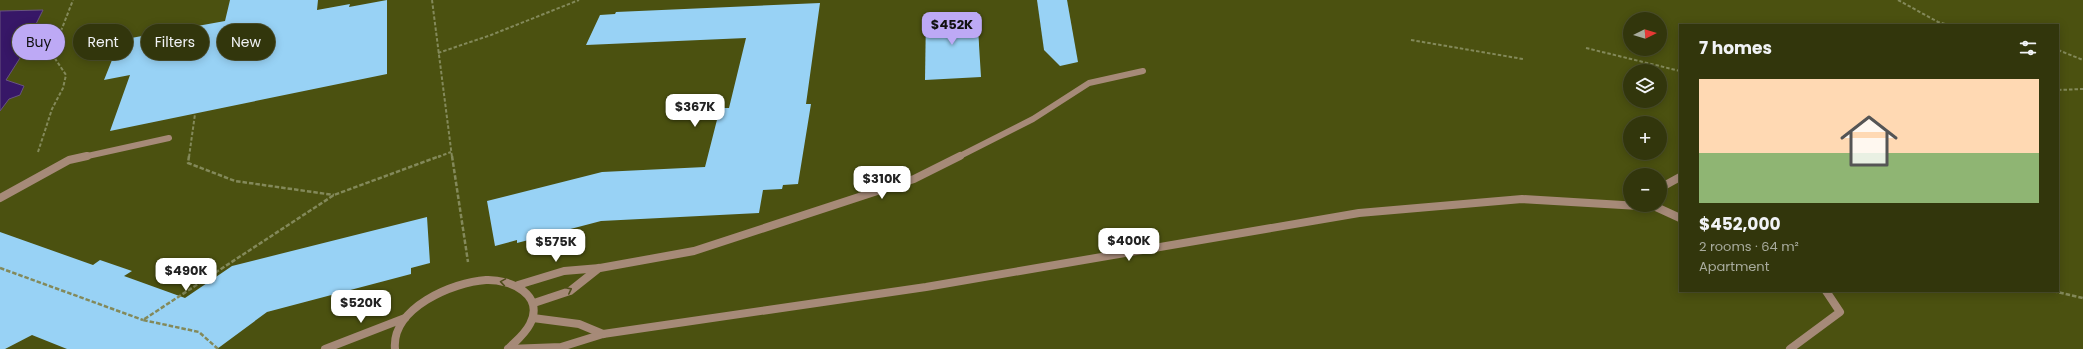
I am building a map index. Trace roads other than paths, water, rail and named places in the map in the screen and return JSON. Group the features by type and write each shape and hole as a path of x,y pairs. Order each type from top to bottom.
{"street":[{"path":"518,285 564,271 600,268 694,250 914,179 1033,119 1089,83 1143,71"},
{"path":"0,198 69,160 169,138"},
{"path":"1667,184 1679,178"},
{"path":"508,349 561,347 603,334 926,287 1359,213 1522,199 1623,204"},
{"path":"1667,212 1679,218"},
{"path":"534,303 570,290 600,268"},
{"path":"395,349 394,343 397,330 405,318 418,306 433,295 471,282 488,280 504,281 518,285 528,293 534,303 533,318 524,333 508,349"},
{"path":"1790,349 1840,312 1827,292"},
{"path":"325,349 405,318"},
{"path":"533,318 579,324 603,334"}]}
